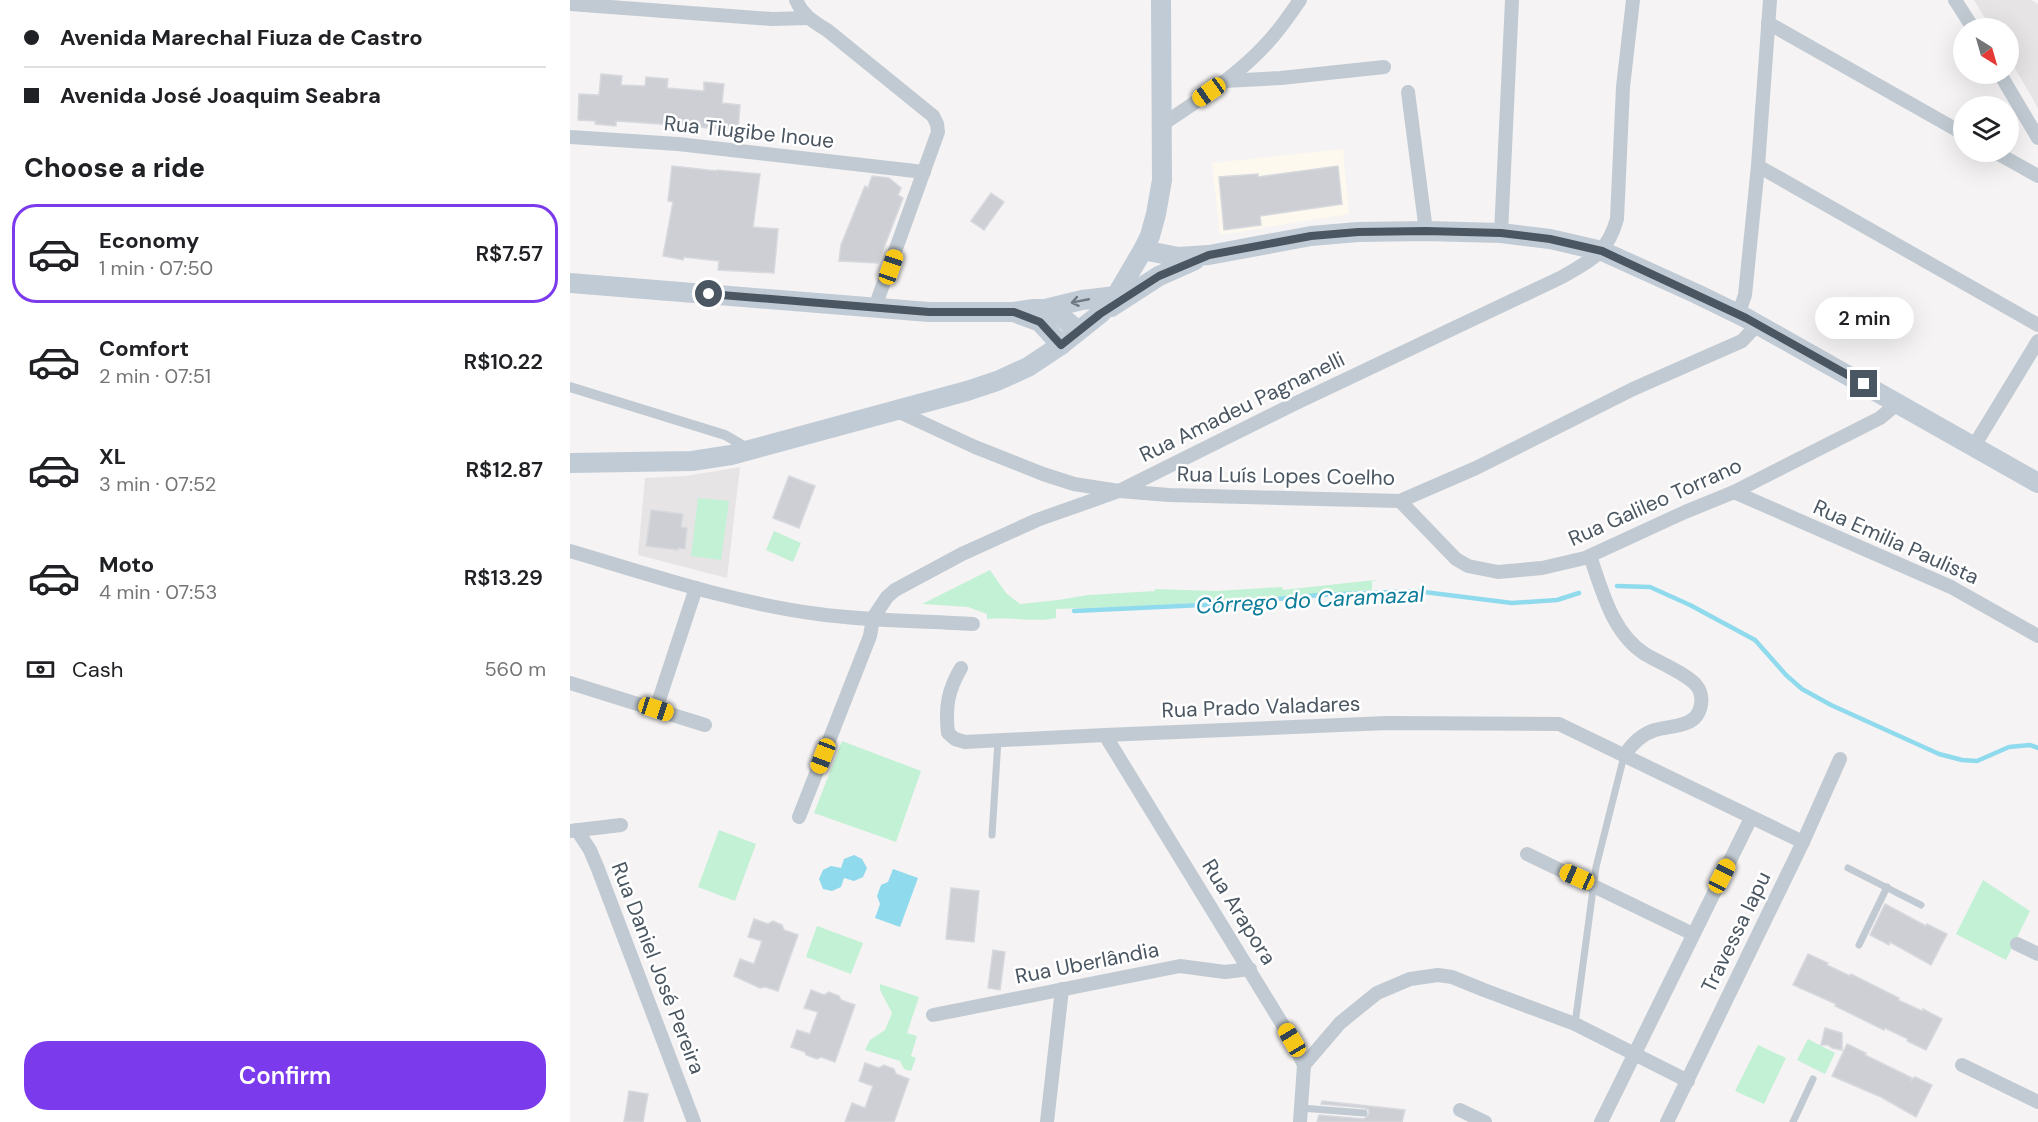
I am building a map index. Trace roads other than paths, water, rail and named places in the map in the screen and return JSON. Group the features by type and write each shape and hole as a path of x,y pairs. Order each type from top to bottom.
{"main road":[{"path":"1100,314 1116,296 1143,250 1156,214 1162,180 1161,0"},
{"path":"1143,250 1178,257 1209,255 1311,236 1358,232 1426,231 1501,233 1550,239 1602,251 1758,325 2038,483"},
{"path":"570,463 692,461 751,450 997,381 1028,366 1061,345 1100,314 1159,276 1209,255"},
{"path":"570,284 929,312 1014,312 1045,309 1082,300 1116,296"},
{"path":"1045,309 1062,317 1078,331"},
{"path":"1014,312 1040,322 1061,345"}],"street":[{"path":"796,0 809,18 933,116 937,124 938,132 876,307"},
{"path":"1163,124 1225,81 1268,42 1300,0"},
{"path":"1501,233 1512,0"},
{"path":"1602,251 1612,235 1617,219 1623,87 1633,0"},
{"path":"1738,315 1745,295 1758,166 1770,0"},
{"path":"1955,0 1966,18"},
{"path":"570,4 772,19 809,18"},
{"path":"1768,23 1953,128"},
{"path":"1225,81 1281,78 1384,67"},
{"path":"2006,84 2038,138"},
{"path":"1408,93 1426,231"},
{"name":"Rua Tiugibe Inoue","path":"570,137 678,144 924,172"},
{"path":"2013,162 2038,176"},
{"path":"1758,166 2038,325"},
{"name":"Rua Amadeu Pagnanelli","path":"873,618 881,603 895,590 962,554 1026,525 1119,491 1294,404 1562,278 1602,251"},
{"name":"Rua Luís Lopes Coelho","path":"895,410 975,447 1074,484 1169,495 1400,501 1476,468 1633,389 1742,340 1758,325"},
{"path":"1974,446 2038,341"},
{"path":"570,387 725,435 751,450"},
{"name":"Rua Galileo Torrano","path":"1400,501 1456,560 1468,566 1498,572 1559,565 1590,556 1734,492 1880,418 1898,403"},
{"name":"Rua Emilia Paulista","path":"1734,492 1951,587 2038,636"},
{"path":"570,551 696,588 799,611 973,624"},
{"path":"1590,556 1606,600 1625,635 1643,653 1693,682 1701,693 1701,707 1696,717 1682,724 1654,730 1637,741 1624,756 1803,842"},
{"path":"656,709 696,588"},
{"path":"799,817 870,636 873,618"},
{"name":"Rua Prado Valadares","path":"961,668 951,686 947,720 948,733 955,739 965,742 1387,723 1559,724 1624,756"},
{"path":"570,683 705,725"},
{"name":"Rua Arapora","path":"1106,735 1250,969 1304,1065"},
{"name":"Travessa Iapu","path":"1667,1122 1803,842 1840,759"},
{"path":"1601,1122 1751,818"},
{"path":"574,831 621,825"},
{"name":"Rua Daniel José Pereira","path":"574,831 590,850 598,869 694,1122"},
{"path":"1527,854 1594,884 1693,934"},
{"path":"2017,944 2038,954"},
{"name":"Rua Uberlândia","path":"933,1015 1180,966 1225,972 1250,969"},
{"path":"1301,1115 1304,1065 1340,1023 1377,993 1410,979 1437,975 1452,976 1575,1024 1688,1081"},
{"path":"1047,1122 1062,989"},
{"path":"1962,1065 2038,1102"},
{"path":"1460,1110 1485,1122"}],"lane":[{"path":"992,835 998,741"},
{"path":"1575,1024 1596,867 1624,756"},
{"path":"1848,868 1922,905"},
{"path":"1859,945 1887,887"},
{"path":"1793,1122 1813,1079"},
{"path":"1301,1115 1364,1113"}],"water":[{"path":"854,855 862,859 867,868 863,877 854,881 844,878 841,887 832,891 823,889 819,879 823,870 831,866 841,868 844,859"},
{"path":"893,869 918,878 900,927 875,918 880,904 877,896 881,885 888,882"}],"waterway":[{"name":"Córrego do Caramazal","path":"1617,586 1650,587 1690,605 1755,640 1786,675 1802,689 1831,705 1939,754 1977,761 2009,747 2030,745 2038,748"},
{"name":"Córrego do Caramazal","path":"1074,611 1248,605 1319,595 1416,591 1512,603 1557,600 1579,593"}]}
